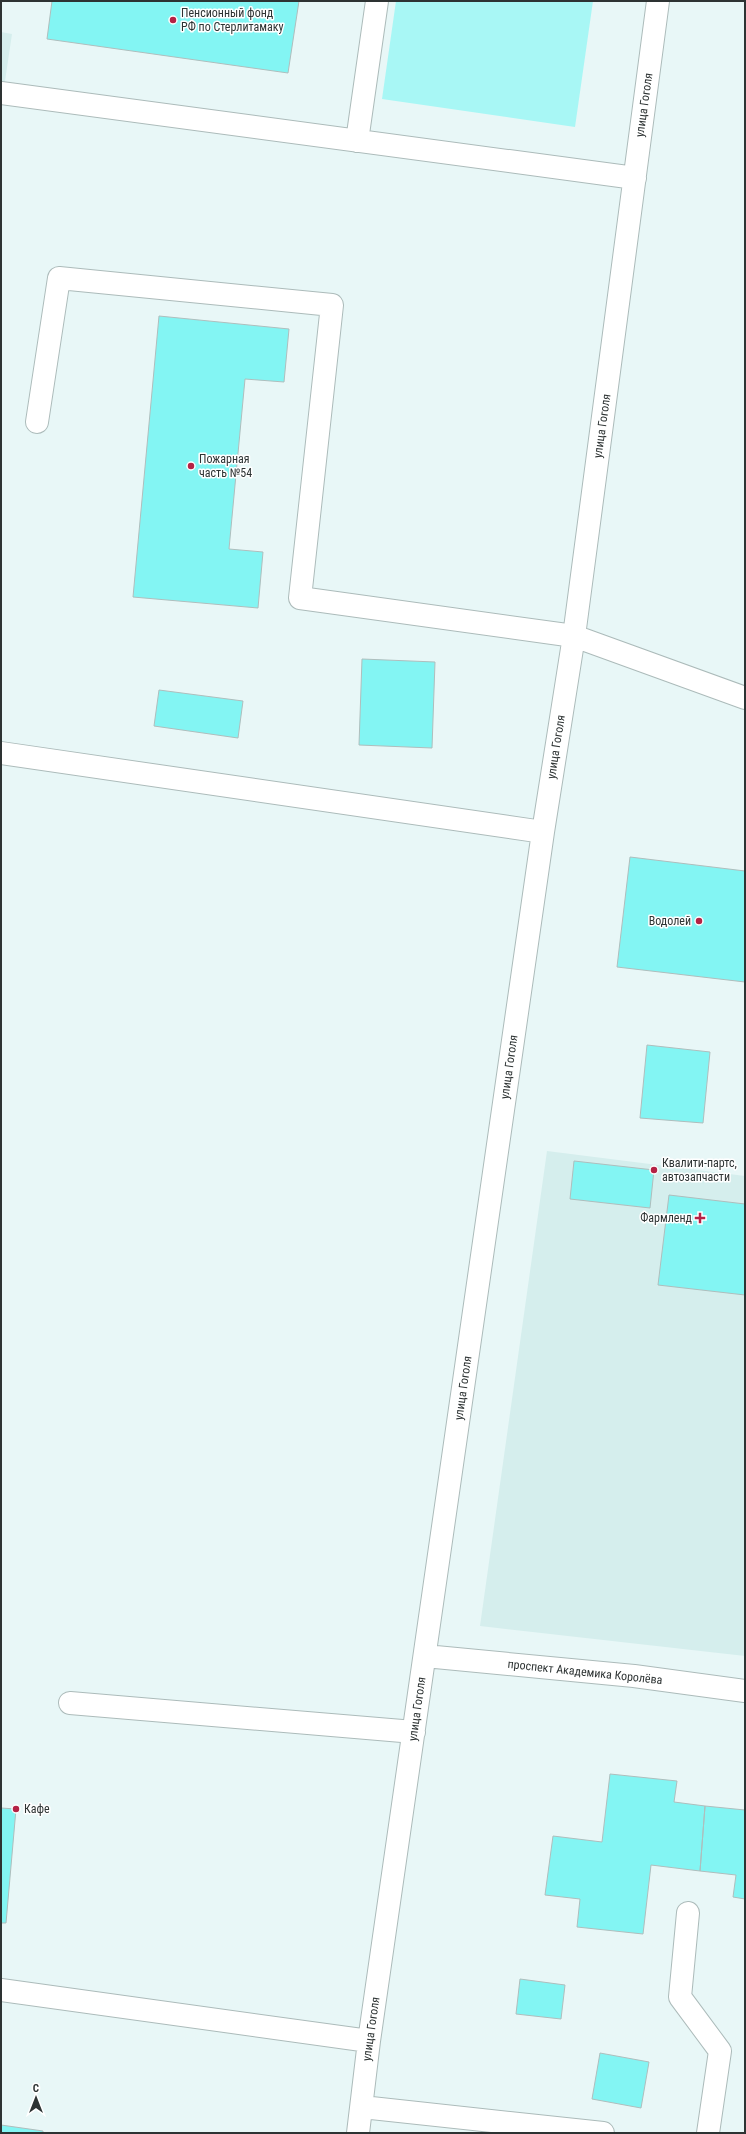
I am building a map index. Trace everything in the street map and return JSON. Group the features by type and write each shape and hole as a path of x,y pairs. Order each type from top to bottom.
{"street":[{"path":"357,141 378,1"},
{"name":"улица Гоголя","path":"358,2133 369,2040 424,1656 543,832 574,636 658,1"},
{"path":"1,93 635,178"},
{"path":"36,422 59,278 332,305 300,598 574,636 745,698"},
{"path":"1,753 543,832"},
{"name":"проспект Академика Королёва","path":"424,1656 634,1676 745,1691"},
{"path":"70,1703 414,1732"},
{"path":"688,1913 680,1997 720,2051 708,2133"},
{"path":"1,1990 369,2040"},
{"path":"362,2107 603,2133"}],"shaded area":[{"path":"396,1 593,1 575,127 382,99"},
{"path":"1,32 12,34 1,108"},
{"path":"547,1151 745,1176 745,1656 480,1626"}],"building":[{"name":"Пенсионный фонд РФ по Стерлитамаку","path":"52,1 299,1 288,73 47,39"},
{"name":"Пожарная часть №54","path":"159,316 289,329 284,382 245,379 229,549 263,552 258,608 133,597"},
{"path":"362,659 435,662 432,748 359,745"},
{"path":"159,690 243,701 238,738 154,726"},
{"path":"630,857 745,871 745,982 617,967"},
{"path":"647,1045 710,1052 703,1123 640,1118"},
{"path":"574,1161 654,1170 650,1208 570,1199"},
{"path":"669,1195 745,1204 745,1295 658,1285"},
{"path":"610,1774 677,1781 674,1802 705,1806 700,1871 651,1865 643,1934 577,1927 580,1899 545,1895 553,1836 602,1842"},
{"path":"705,1806 745,1810 745,1899 733,1897 736,1875 700,1871"},
{"path":"1,1808 16,1809 6,1923 1,1923"},
{"path":"520,1979 565,1985 561,2019 516,2014"},
{"path":"600,2053 649,2062 641,2108 592,2099"},
{"path":"1,2125 43,2131 43,2133 1,2133"}],"place":[{"name":"Пенсионный фонд РФ по Стерлитамаку","path":"173,20"},
{"name":"Пожарная часть №54","path":"191,466"},
{"name":"Водолей","path":"699,921"},
{"name":"Квалити-партс, автозапчасти","path":"654,1170"},
{"name":"Фармленд","path":"700,1218"},
{"name":"Кафе","path":"16,1809"}]}
